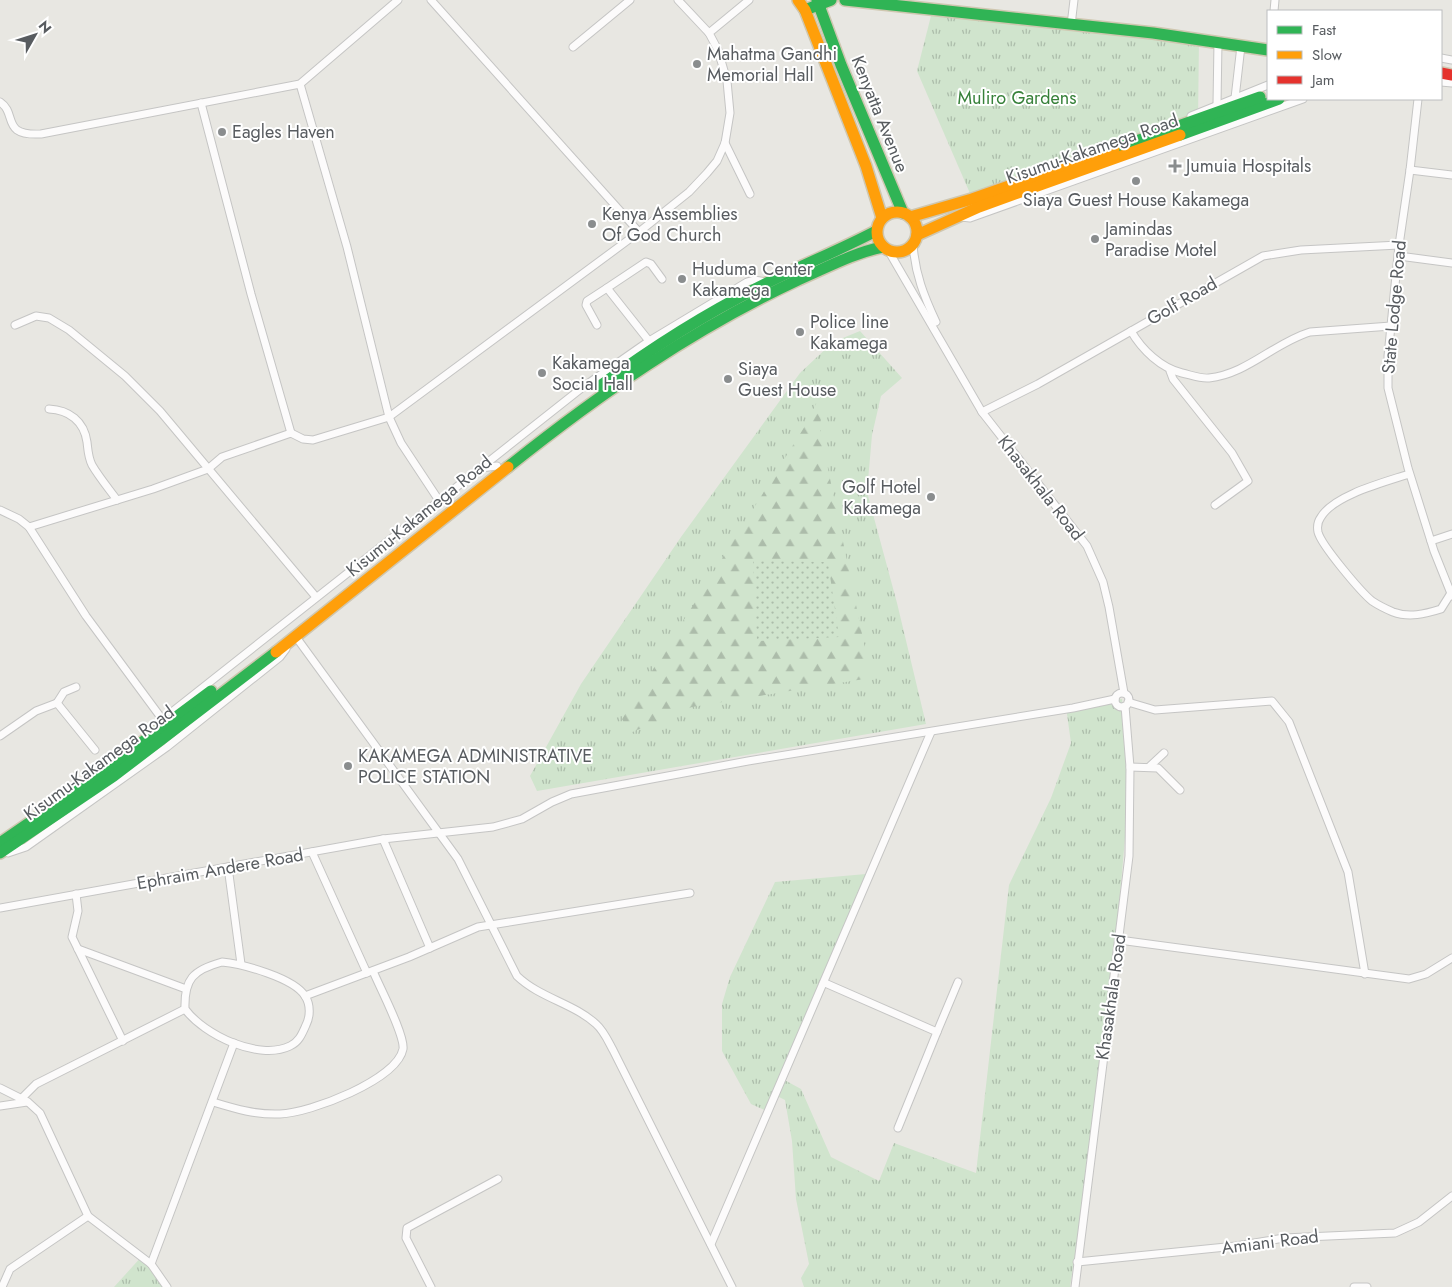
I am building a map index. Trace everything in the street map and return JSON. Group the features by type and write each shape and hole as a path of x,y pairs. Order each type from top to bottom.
{"main road":[{"name":"Kenyatta Avenue","path":"798,0 805,10 866,166 882,218"},
{"path":"805,10 818,3 831,0"},
{"path":"845,0 876,1 1218,42 1267,50"},
{"name":"Kenyatta Avenue","path":"818,3 880,162 906,215"},
{"name":"Kisumu-Kakamega Road","path":"906,215 956,204 1163,133 1267,94"},
{"name":"Kisumu-Kakamega Road","path":"915,239 957,216 1276,100"},
{"path":"866,166 880,162"},
{"path":"891,213 906,215 916,225 915,239 902,252 886,249 876,231 882,218 891,213"},
{"name":"Kisumu-Kakamega Road","path":"0,844 304,620 497,466 624,368 658,345 768,282 852,244 876,231"},
{"name":"Kisumu-Kakamega Road","path":"0,854 96,790 297,636 519,458 598,397 642,366 758,298 854,254 886,249"}],"street":[{"path":"0,102 6,107 8,120 13,129 29,135 300,84 398,0"},
{"path":"431,0 639,232"},
{"path":"573,47 630,0"},
{"path":"201,103 246,275 291,433 302,439 313,440 389,417 639,232 689,192 717,161 724,143 730,113 730,96 718,50 709,33 678,0"},
{"path":"709,33 739,3 749,0"},
{"path":"1072,25 1074,0"},
{"path":"1217,104 1218,42"},
{"path":"1235,98 1241,46"},
{"path":"300,84 347,247 389,417 406,451 438,499"},
{"path":"1163,133 1189,116 1267,85"},
{"path":"957,216 970,218 1044,193 1300,100"},
{"name":"State Lodge Road","path":"1418,100 1399,245 1388,356 1388,388 1410,474 1431,542 1451,594"},
{"path":"724,143 750,194"},
{"path":"1410,170 1452,175"},
{"path":"915,239 914,268 919,286 948,350"},
{"name":"Golf Road","path":"982,412 1038,384 1263,256 1301,250 1399,245"},
{"path":"886,249 948,350"},
{"path":"1399,256 1452,264"},
{"path":"597,325 586,306 587,301 646,262 651,264 662,279"},
{"path":"0,510 19,519 29,528 86,616 165,722 316,597 582,387 649,341 747,282 754,280 768,282"},
{"path":"607,288 649,341"},
{"path":"16,325 28,318 41,316 69,330 114,366 160,411 316,597"},
{"path":"1131,331 1138,345 1170,370 1208,378 1232,373 1298,336 1310,332 1391,326"},
{"name":"Khasakhala Road","path":"948,350 982,412 1087,546 1102,582 1109,607 1124,693"},
{"path":"1170,370 1173,379 1232,453 1248,481 1215,505"},
{"path":"49,409 62,410 74,417 84,431 88,456 92,465 117,500"},
{"path":"29,528 208,469 222,457 291,433"},
{"path":"478,469 497,466"},
{"path":"1410,474 1337,502 1320,518 1318,532 1324,545 1372,600 1393,612 1408,616 1421,615 1441,609 1451,594"},
{"path":"1431,542 1452,534"},
{"path":"297,636 440,832 468,876 511,966 526,984 582,1014 600,1028 613,1050 732,1287"},
{"path":"0,736 36,711 57,703 64,692 76,687"},
{"path":"1127,704 1129,698 1124,693 1119,693 1115,699 1119,706 1127,704 1155,710 1272,701 1283,713 1302,751 1348,872 1365,974"},
{"name":"Ephraim Andere Road","path":"0,908 383,839 510,822 571,794 1115,699"},
{"path":"57,703 95,750"},
{"name":"Khasakhala Road","path":"1075,1287 1119,940 1131,828 1127,704"},
{"path":"711,1244 825,983 931,732"},
{"path":"1150,767 1164,753"},
{"path":"1130,766 1158,768 1180,790"},
{"path":"383,839 430,948"},
{"path":"213,1102 241,1111 263,1114 292,1113 327,1102 349,1092 391,1068 400,1059 403,1046 399,1031 312,852"},
{"path":"228,867 241,964"},
{"path":"305,996 370,972 478,927 608,904 690,893"},
{"path":"76,894 77,921 72,937 123,1041"},
{"path":"1119,940 1410,979 1426,974 1452,958"},
{"path":"78,949 186,989"},
{"path":"222,962 241,964 287,983 305,996 310,1007 308,1021 300,1038 292,1046 279,1050 234,1043 201,1026 185,1009 186,989 194,974 207,966 222,962"},
{"path":"898,1128 958,982"},
{"path":"825,983 937,1032"},
{"path":"0,1106 24,1100 36,1084 185,1009"},
{"path":"151,1264 234,1043"},
{"path":"0,1088 24,1100 40,1113 88,1216 151,1264 167,1287"},
{"path":"430,1287 406,1238 407,1228 498,1179"},
{"name":"Amiani Road","path":"1077,1262 1236,1246 1284,1238 1395,1233 1419,1222 1452,1196"},
{"path":"2,1287 10,1269 88,1216"},
{"path":"1354,1287 1368,1287"}],"green space":[{"name":"Muliro Gardens","path":"933,8 1199,39 1198,120 972,198 917,71"},
{"path":"860,331 902,378 881,396 872,435 867,492 897,603 926,724 537,791 530,776 581,684 681,537 800,373 833,342"},
{"path":"817,402 822,404 820,430 868,663 864,679 692,707 630,733 622,719 805,426"},
{"path":"753,561 828,562 839,637 757,641"},
{"path":"1122,699 1128,774 1127,815 1116,941 1095,1123 1070,1287 804,1287 801,1278 809,1264 796,1199 792,1141 785,1100 775,1095 769,1112 751,1104 722,1051 722,1004 730,977 775,882 866,874 779,1077 801,1089 831,1157 879,1181 894,1143 976,1173 1009,885 1051,798 1071,743 1066,707"},
{"path":"143,1255 168,1287 114,1287"}],"traffic: fast":[{"path":"817,0 841,65 903,213"},
{"path":"805,10 831,0"},
{"path":"845,0 1153,33 1267,50"},
{"path":"1114,149 1260,97"},
{"path":"1180,135 1276,100"},
{"path":"600,386 638,359 718,309 773,280 876,231"},
{"path":"508,467 612,389 647,365 721,320 759,299 829,266 861,253 883,247"},
{"path":"0,853 114,776 276,652"},
{"path":"0,843 90,781 211,691"}],"traffic: slow":[{"path":"798,0 805,10 866,166 882,218"},
{"path":"917,235 979,207 1180,135"},
{"path":"910,217 972,199 1114,149"},
{"path":"901,212 908,215 914,221 917,232 916,240 908,249 901,252 893,252 886,249 878,240 877,228 880,221 889,213 901,212"},
{"path":"276,652 508,467"}],"traffic: jam":[{"path":"1442,73 1452,75"}],"place":[{"name":"Mahatma Gandhi Memorial Hall","path":"697,64"},
{"name":"Eagles Haven","path":"222,132"},
{"name":"Jumuia Hospitals","path":"1175,166"},
{"name":"Siaya Guest House Kakamega","path":"1136,181"},
{"name":"Kenya Assemblies Of God Church","path":"592,224"},
{"name":"Jamindas Paradise Motel","path":"1095,239"},
{"name":"Huduma Center Kakamega","path":"682,279"},
{"name":"Police line Kakamega","path":"800,332"},
{"name":"Kakamega Social Hall","path":"542,373"},
{"name":"Siaya Guest House","path":"728,379"},
{"name":"Golf Hotel Kakamega","path":"931,497"},
{"name":"KAKAMEGA ADMINISTRATIVE POLICE STATION","path":"348,766"}]}
